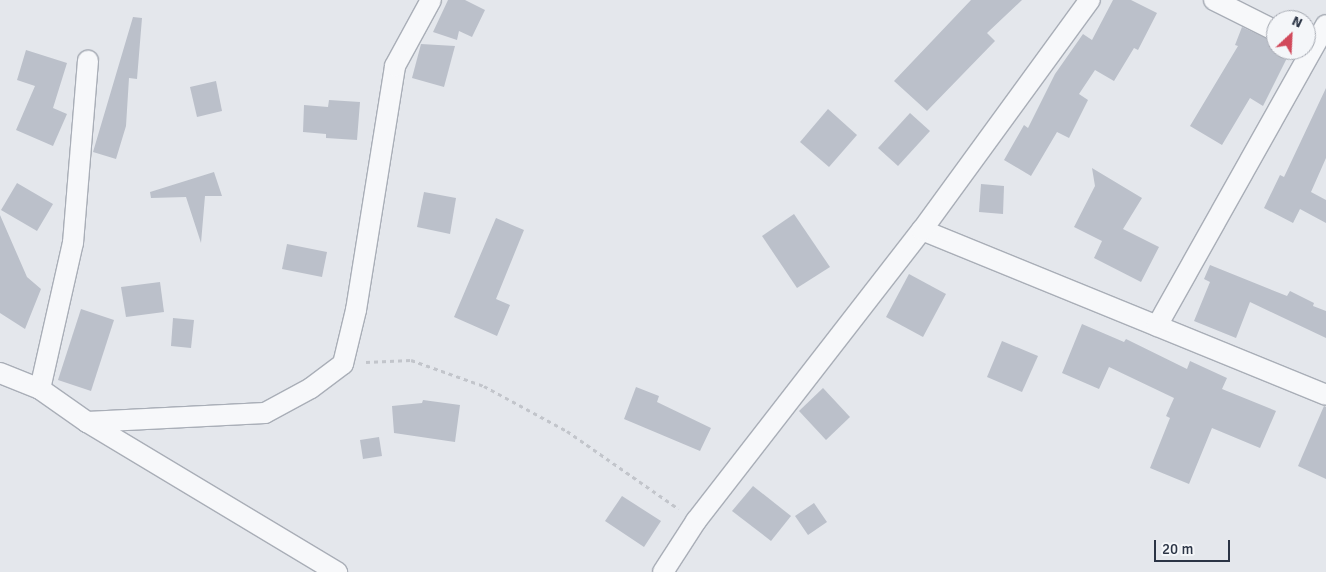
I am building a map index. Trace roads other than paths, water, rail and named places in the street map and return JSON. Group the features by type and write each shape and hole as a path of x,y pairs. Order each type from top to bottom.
{"street":[{"path":"87,422 265,413 311,388 343,364 356,310 394,66 432,0"},
{"path":"663,572 696,521 922,230 1090,0"},
{"path":"1214,0 1266,26"},
{"path":"1316,40 1326,26"},
{"path":"1157,326 1303,60"},
{"path":"40,389 73,243 88,61"},
{"path":"922,230 1326,395"},
{"path":"0,373 40,389 87,422 337,572"}]}
